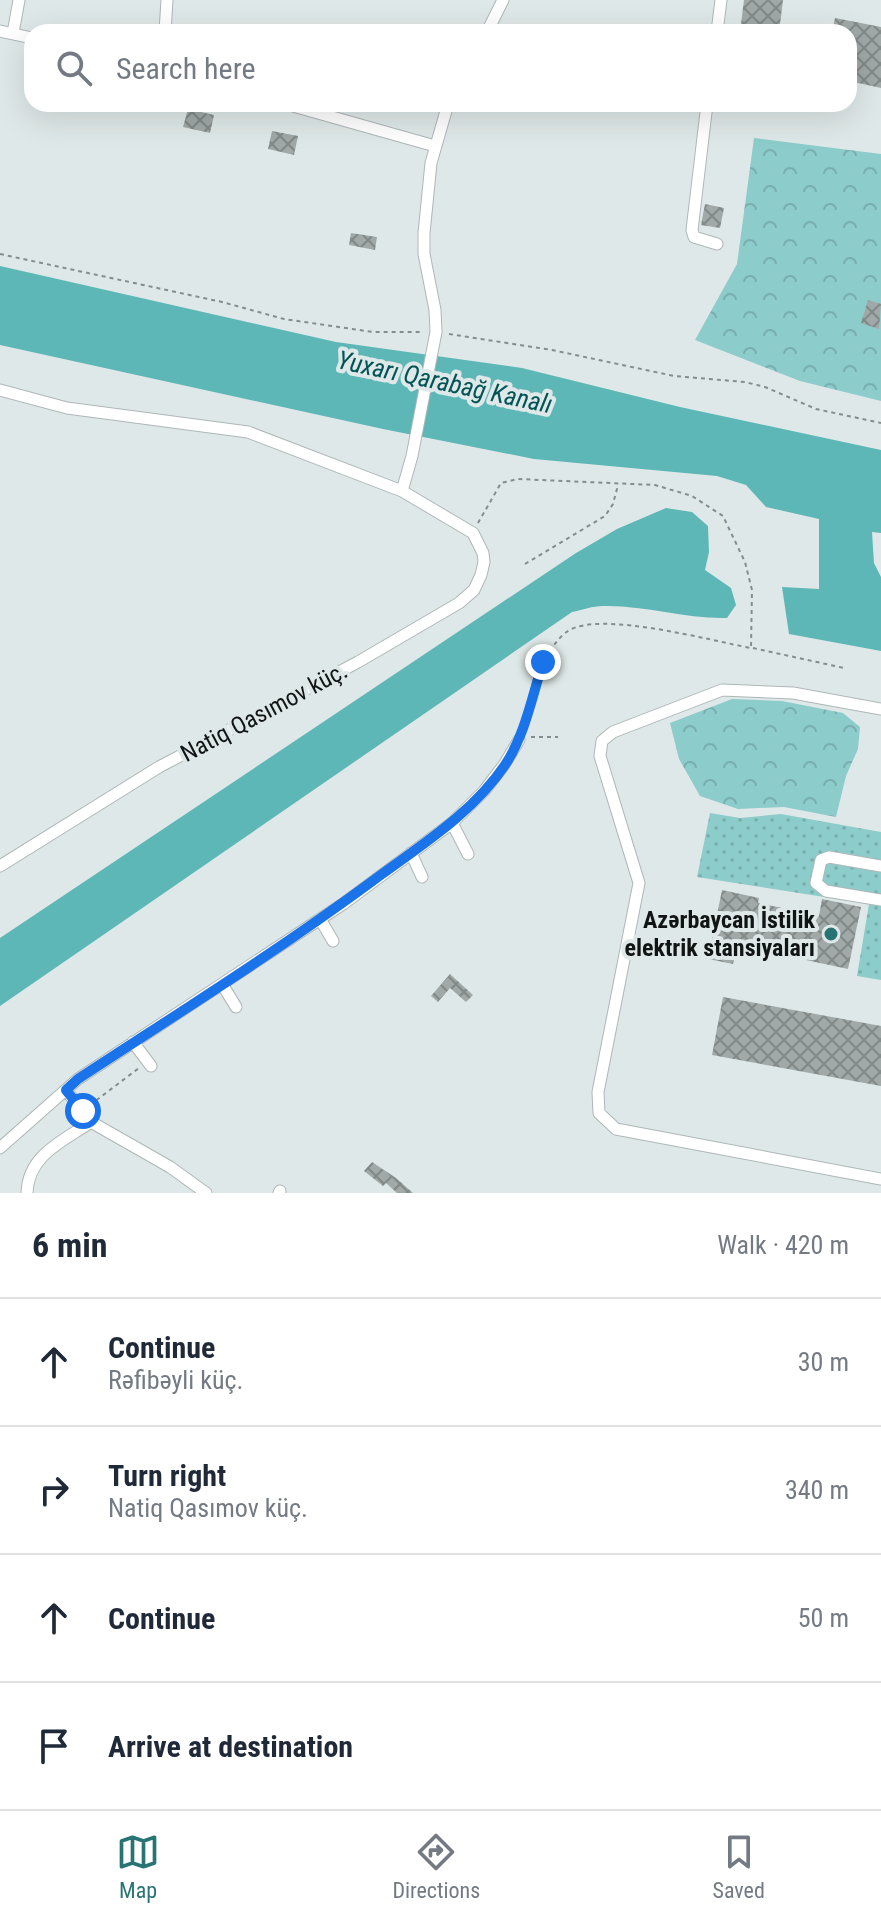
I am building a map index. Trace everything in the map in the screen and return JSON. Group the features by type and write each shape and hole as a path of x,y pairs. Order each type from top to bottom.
{"street":[{"path":"6,32 19,0"},
{"path":"166,24 167,0"},
{"path":"491,24 503,0"},
{"path":"718,24 721,0"},
{"path":"314,112 435,146"},
{"path":"402,491 432,355 436,318 424,254 427,191 435,146 446,112"},
{"path":"706,112 692,230 694,237 717,244"},
{"path":"0,390 67,408 248,432 402,491 473,533"},
{"name":"Natiq Qasımov küç.","path":"0,866 159,767 358,662 459,603 474,590 481,575 483,553 473,533"},
{"path":"881,709 793,693 722,690 613,732 602,741 600,756 639,883 598,1092 599,1113 616,1129 881,1179"},
{"path":"0,1148 66,1090 133,1042 320,919 452,823 491,782 519,740"},
{"path":"452,823 468,854"},
{"path":"411,853 422,877"},
{"path":"881,866 829,857 821,860 816,883 826,891 881,900"},
{"path":"320,919 333,941"},
{"path":"222,984 236,1007"},
{"path":"133,1042 146,1066"},
{"path":"66,1090 91,1122 170,1167 206,1193"},
{"path":"27,1193 33,1165 91,1122"}],"path":[{"path":"473,533 501,483 518,479 655,485 692,496 723,516 745,562 752,590 751,648"},
{"path":"525,564 605,516 613,504 618,484"},
{"path":"519,740 543,662 567,631 593,622 622,624 844,668"},
{"path":"519,740 540,735 558,737"},
{"path":"83,1111 146,1066"}],"green space":[{"path":"754,138 881,154 881,401 800,381 695,340 737,264"},
{"path":"732,699 782,701 843,713 860,727 858,749 846,776 836,817 784,807 738,809 700,796 679,759 670,723"},
{"path":"710,813 740,818 781,814 881,832 881,980 857,976 869,904 697,877"}],"water":[{"name":"Yuxarı Qarabağ Kanalı","path":"0,266 336,342 522,368 680,407 881,450 881,533 872,532 874,563 881,577 881,651 789,634 782,587 819,589 819,519 766,507 746,485 717,476 534,459 0,345"},
{"path":"666,508 692,512 708,526 709,552 705,570 731,588 736,605 727,618 619,606 599,606 572,612 0,1006 0,938 576,553 617,529"}],"building":[{"path":"744,0 783,0 780,24 741,24"},
{"path":"835,18 881,27 881,88 857,83 857,24 834,24"},
{"path":"187,112 214,115 210,133 183,127"},
{"path":"272,131 298,136 294,155 268,149"},
{"path":"705,204 724,208 720,228 701,225"},
{"path":"351,233 377,237 375,250 349,245"},
{"path":"868,300 881,304 879,329 861,323"},
{"path":"722,890 759,898 758,903 819,916 822,899 861,907 848,969 806,960 809,946 791,942 788,954 738,943 733,964 708,959"},
{"path":"450,974 473,995 466,1002 450,988 438,1002 431,996"},
{"path":"723,997 881,1026 881,1086 712,1055"},
{"path":"372,1162 413,1193 397,1193 386,1183 383,1186 364,1171"}],"place":[{"name":"Azərbaycan İstilik elektrik stansiyaları","path":"831,934"}],"route":[{"path":"83,1111 66,1090 78,1079 343,904 452,823 484,791 519,740 543,662"}]}
